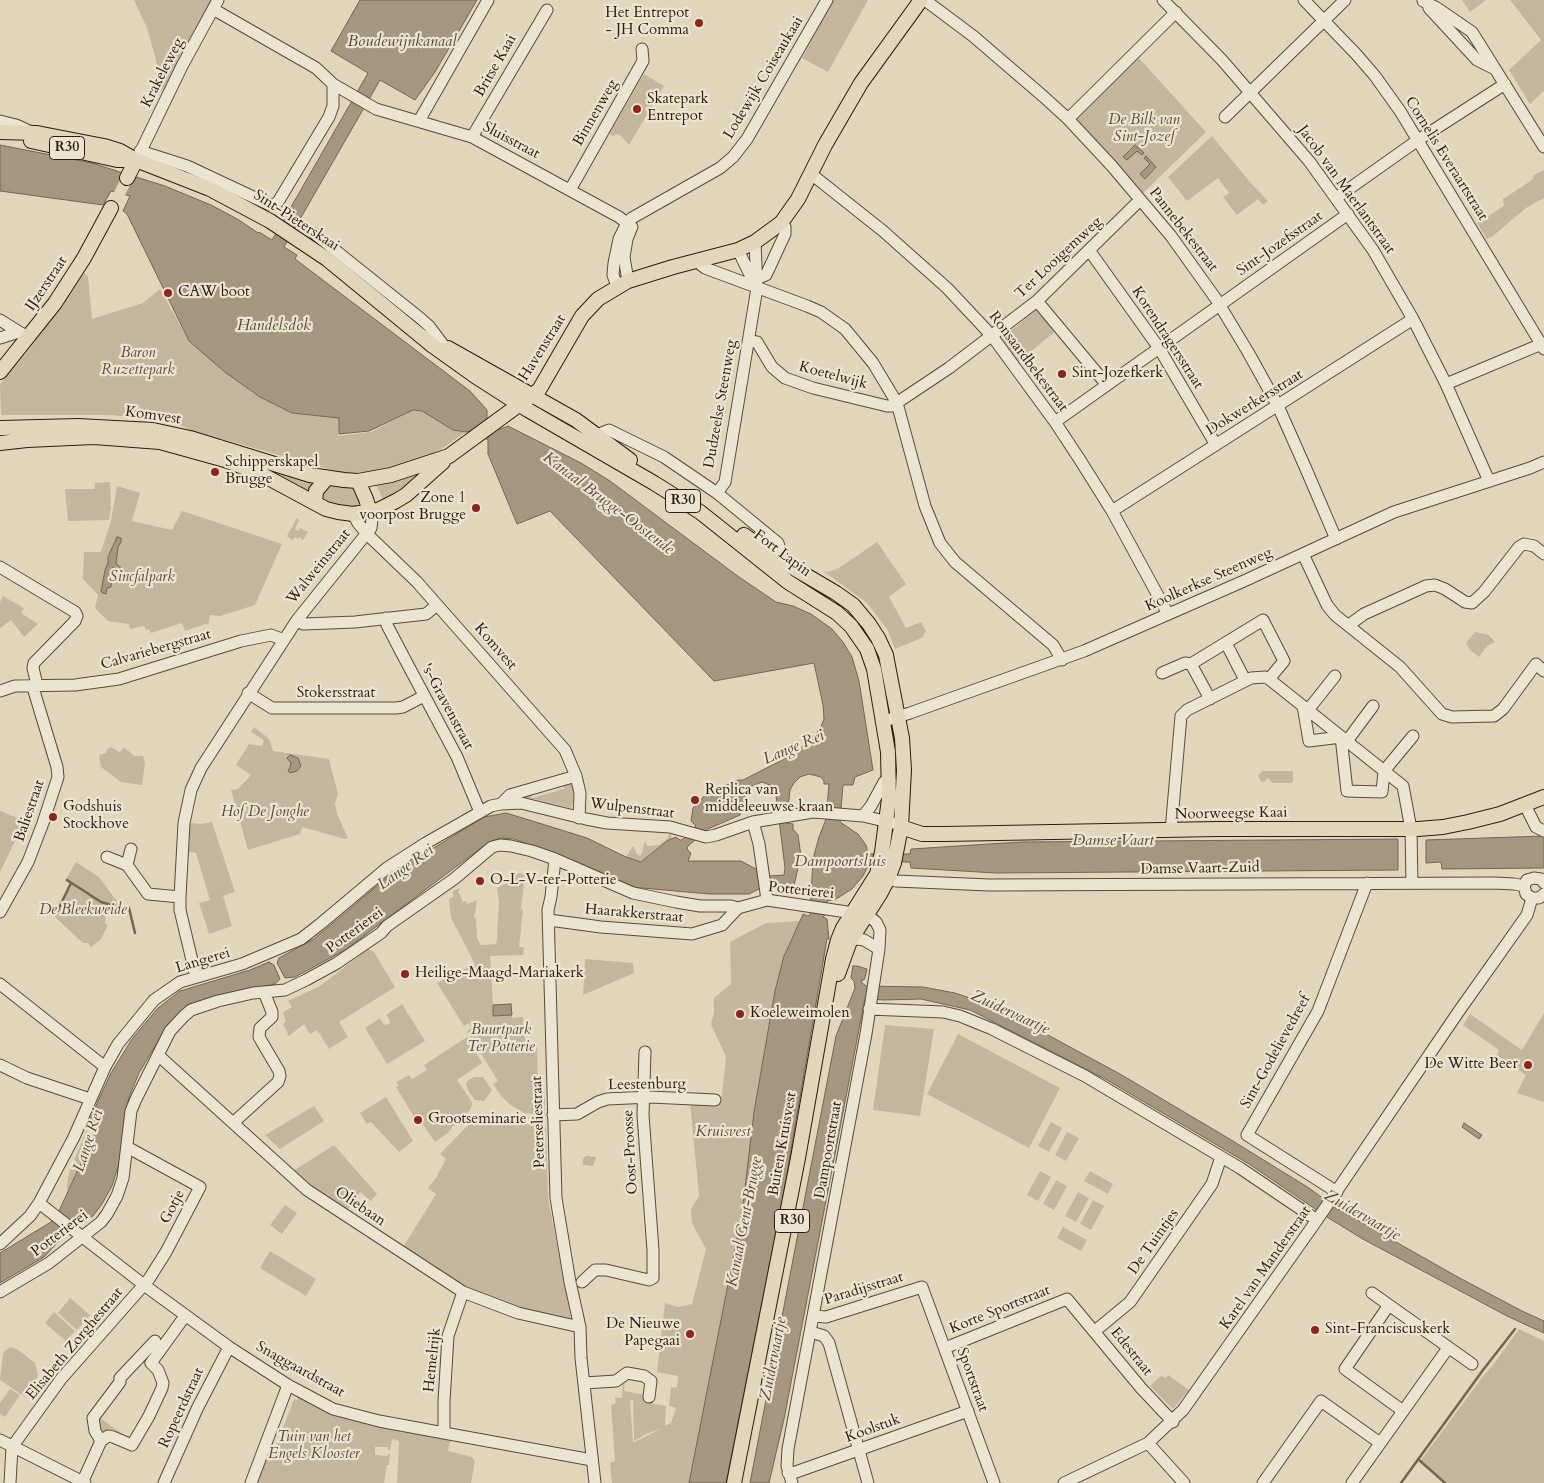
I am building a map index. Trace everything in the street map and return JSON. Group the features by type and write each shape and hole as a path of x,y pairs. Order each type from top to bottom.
{"main road":[{"path":"696,261 738,250 755,242 781,223 798,199 810,173 861,83 922,0"},
{"name":"Sint-Pieterskaai","path":"0,132 57,136 104,146 138,156 171,173 198,183 229,198 327,258 380,303 426,331 444,346 533,395"},
{"name":"Sint-Pieterskaai","path":"0,137 34,141 117,160 138,156"},
{"path":"127,178 138,156"},
{"name":"IJzerstraat","path":"0,372 24,335 72,278 112,208"},
{"name":"Havenstraat","path":"466,444 533,395 543,383 582,316 598,299 623,284 696,261"},
{"name":"Sint-Pieterskaai","path":"426,331 433,346 519,405"},
{"name":"Fort Lapin","path":"533,395 576,420 622,454 696,500 753,542 853,605 869,624 886,655 899,717 904,770 901,827"},
{"name":"Fort Lapin","path":"519,405 679,498 720,527 788,582 837,612 851,626 867,649 874,669 884,721 890,781 886,821"},
{"name":"Komvest","path":"0,428 78,426 137,428 170,433 261,474 315,503 338,512 354,514 384,508 406,494 449,456 466,444"},
{"name":"Komvest","path":"0,443 88,438 135,439 209,449 326,478 358,481 405,472 449,456"},
{"path":"315,503 316,491 326,478"},
{"path":"358,481 370,512"},
{"name":"Noorweegse Kaai","path":"901,827 922,834 1217,829 1411,829 1443,827 1468,822 1525,805 1544,797"},
{"name":"Buiten Kruisvest","path":"741,1483 804,1160 833,996 839,969 850,941 867,915 881,867 886,821"},
{"name":"Buiten Kruisvest","path":"734,1483 798,1158 833,959 838,940 852,912 881,867 895,858 901,827"}],"street":[{"path":"419,120 488,0"},
{"name":"Lodewijk Coiseaukaai","path":"623,284 613,275 614,264 619,239 630,225 632,218 720,168 734,157 747,139 827,0"},
{"name":"Pannebekestraat","path":"926,0 973,36 1068,119 1171,236 1220,305 1278,406 1336,539"},
{"name":"Jacob van Maerlantstraat","path":"1163,0 1251,92 1309,161 1348,214 1381,263 1413,320 1446,384 1489,481"},
{"name":"Cornelis Everaartstraat","path":"1304,0 1375,76 1400,111 1543,345"},
{"path":"1226,118 1345,0"},
{"path":"1495,69 1477,60 1423,1 1437,8 1472,32 1543,142"},
{"path":"216,4 316,68 333,84"},
{"name":"Krakeleweg","path":"138,156 174,81 216,4"},
{"name":"Britse Kaai","path":"472,137 547,10"},
{"path":"1068,119 1176,12"},
{"name":"Binnenweg","path":"570,190 643,61 642,49"},
{"name":"Sluisstraat","path":"333,84 381,111 419,120 472,137 630,225"},
{"name":"Sint-Pieterskaai","path":"138,156 187,166 273,205 278,202 329,117 333,106 333,84"},
{"path":"1336,198 1418,140 1505,84"},
{"name":"Sint-Pieterskaai","path":"0,121 16,125 33,133"},
{"name":"Ronsaardbekestraat","path":"810,173 883,231 947,288 992,336 1055,422 1112,511 1168,614"},
{"name":"Ter Looigemweg","path":"897,403 949,368 1037,301 1140,200"},
{"name":"Sint-Jozefsstraat","path":"1055,422 1348,214"},
{"path":"756,284 766,275 785,234 785,227 781,223"},
{"name":"Sint-Pieterskaai","path":"315,234 426,331"},
{"name":"Dudzeelse Steenweg","path":"717,493 725,482 748,340 756,284 755,242"},
{"path":"738,250 756,284"},
{"name":"Korendragersstraat","path":"1089,250 1159,348 1216,445"},
{"path":"696,261 705,268 756,284 821,312 845,328 873,364 897,403 925,506 940,543 955,562 1053,645 1062,660"},
{"path":"1037,301 1107,385"},
{"path":"0,320 24,335"},
{"name":"Dokwerkersstraat","path":"1112,511 1413,320"},
{"path":"0,338 24,335"},
{"name":"Koetelwijk","path":"748,340 757,342 772,367 785,378 813,388 887,406 897,403"},
{"path":"1446,384 1543,345"},
{"path":"597,435 609,430 664,456 717,493 778,543 784,562"},
{"name":"Koolkerkse Steenweg","path":"884,721 1062,660 1394,512 1544,462"},
{"path":"367,534 371,528 372,519 370,512"},
{"name":"Walweinstraat","path":"196,977 180,910 184,823 192,790 201,768 297,620 367,534 358,523 354,514"},
{"name":"Komvest","path":"367,534 404,568 438,605 568,755 580,793 579,818"},
{"path":"1349,625 1364,614 1426,586 1435,585 1465,602 1472,603 1484,592 1519,547 1524,544 1534,546 1544,554"},
{"path":"1303,554 1327,605 1335,615 1400,667 1442,714 1452,718 1494,716 1503,709 1540,667 1544,654"},
{"name":"Baliestraat","path":"0,567 75,612 77,616 34,663 34,691 58,767 58,778 28,862 0,912"},
{"path":"297,620 303,624 354,622 426,614 438,605"},
{"name":"'s-Gravenstraat","path":"386,618 424,696 457,756 480,812"},
{"path":"1162,673 1185,663 1191,664 1263,620 1284,661 1269,678"},
{"name":"Calvariebergstraat","path":"0,691 15,686 75,685 119,679 241,641 270,635 284,640"},
{"path":"1226,643 1245,680"},
{"path":"1191,664 1210,699"},
{"path":"1305,708 1335,676"},
{"path":"1171,831 1181,716 1188,710 1245,680 1255,677 1269,678 1403,786 1411,829 1412,883"},
{"name":"Stokersstraat","path":"248,693 272,708 396,708 403,707 424,696"},
{"path":"1373,706 1344,739 1347,792 1382,792 1384,771 1413,736"},
{"path":"1305,708 1309,741 1344,739"},
{"name":"Wulpenstraat","path":"501,804 510,795 576,776"},
{"path":"863,816 871,806 884,782 890,781"},
{"name":"Wulpenstraat","path":"480,812 501,804 521,803 579,818 607,823 672,828 711,837 753,822"},
{"path":"1525,805 1535,826 1544,831"},
{"name":"Langerei","path":"0,1244 30,1216 39,1203 65,1155 105,1067 118,1044 154,1000 175,984 242,964 301,939 387,868 480,812"},
{"path":"766,894 759,844 753,822 813,812 863,816 886,821 901,827"},
{"name":"Potterierei","path":"0,1292 49,1263 101,1222 113,1204 123,1178 131,1112 136,1099 161,1057 176,1024 192,1010 218,1001 253,993 291,988 337,963 454,879 492,847 500,845 532,850 633,893 692,904 738,908 766,894 810,906 867,915"},
{"path":"127,865 131,849"},
{"path":"107,857 127,865 148,894 180,897"},
{"name":"Peterseliestraat","path":"555,859 548,910 556,1198 570,1282 580,1327 595,1483"},
{"name":"Damse Vaart-Zuid","path":"881,867 927,883 989,885 1494,883 1524,886 1527,880 1534,878 1541,879 1544,883"},
{"name":"Sint-Godelievedreef","path":"1334,1196 1247,1135 1318,1011 1367,883"},
{"path":"1524,886 1526,894 1532,898 1539,898 1544,894"},
{"name":"Karel van Manderstraat","path":"1064,1483 1148,1442 1173,1422 1197,1392 1527,915 1532,898"},
{"name":"Haarakkerstraat","path":"549,920 601,927 692,934 722,925 738,908"},
{"name":"Dampoortstraat","path":"790,1478 786,1466 788,1449 814,1316 879,949 880,930 876,922 867,915"},
{"path":"850,941 864,940 879,949"},
{"path":"0,984 105,1067"},
{"path":"234,1122 278,1082 280,1076 280,1071 259,1038 260,1028 272,1017 272,1012 264,992"},
{"path":"870,1004 943,1012 973,1021 1085,1076 1267,1185 1317,1220"},
{"name":"Oost-Proosse","path":"582,1282 595,1270 606,1270 652,1280 653,1250 643,1098 645,1052"},
{"name":"Oliebaan","path":"161,1057 307,1190 463,1292 518,1313 580,1327"},
{"path":"0,1066 27,1078 90,1099"},
{"name":"Leestenburg","path":"553,1114 577,1114 607,1099 650,1097 715,1100"},
{"name":"Gotje","path":"127,1147 200,1187 157,1267 144,1285"},
{"name":"De Tuintjes","path":"1094,1332 1130,1302 1212,1184 1221,1157"},
{"name":"Snaggaardstraat","path":"39,1203 144,1285 229,1347 288,1385 333,1409 444,1433 592,1460"},
{"name":"Elisabeth Zorghestraat","path":"12,1447 61,1379 144,1285"},
{"name":"Paradijsstraat","path":"814,1316 826,1317 922,1287"},
{"name":"Sportstraat","path":"922,1287 994,1483"},
{"name":"Hemelrijk","path":"444,1433 448,1336 463,1292"},
{"path":"1372,1293 1472,1364"},
{"name":"Edestraat","path":"1067,1299 1141,1388 1173,1422"},
{"name":"Korte Sportstraat","path":"945,1348 1067,1299"},
{"path":"1389,1306 1345,1369 1403,1411"},
{"path":"101,1441 93,1418 120,1382 120,1378 158,1345 185,1316"},
{"path":"811,1332 824,1336 829,1343 868,1483"},
{"path":"0,1440 83,1483 101,1441 108,1436 132,1444 149,1416 163,1383 158,1370 151,1363 158,1345"},
{"name":"Ropeerdstraat","path":"164,1483 197,1408 229,1347"},
{"path":"1352,1483 1448,1348"},
{"path":"584,1383 616,1381 627,1374 644,1376 651,1381 649,1397"},
{"path":"251,1483 288,1385"},
{"path":"1263,1483 1321,1401 1380,1443"},
{"name":"Koolstuk","path":"790,1478 859,1450 968,1411"},
{"path":"1148,1442 1184,1483"},
{"path":"10,1483 12,1447"}],"green space":[{"path":"134,0 212,0 166,86 158,95 159,81 156,60 147,28"},
{"path":"833,0 868,0 828,72 802,58"},
{"path":"1462,0 1486,0 1470,12"},
{"path":"1510,0 1544,0 1544,91 1530,104 1509,70 1541,40"},
{"name":"De Bilk van Sint-Jozef","path":"1138,57 1206,132 1142,194 1073,118"},
{"name":"Skatepark Entrepot","path":"644,74 664,86 629,145 618,134 612,136 610,133"},
{"path":"1212,136 1268,201 1263,205 1258,199 1237,215 1223,197 1229,193 1218,178 1187,201 1168,177"},
{"path":"1544,170 1544,198 1526,208 1487,239 1477,223 1504,206 1503,199 1532,180 1534,175"},
{"name":"Baron Ruzettepark","path":"84,273 88,276 92,319 143,303 160,289 189,341 226,373 253,393 292,413 339,418 338,436 371,432 413,410 422,411 453,430 466,432 440,450 400,468 382,472 342,473 191,430 166,421 111,415 1,415 0,384 28,351"},
{"path":"1038,308 1057,330 1018,362 1001,339"},
{"path":"222,453 309,479 312,483 312,488 307,493"},
{"path":"415,475 418,476 400,493 384,502 376,484"},
{"path":"110,482 111,510 109,520 68,521 65,489 95,489 95,483"},
{"path":"328,485 350,487 356,490 361,502 354,508 327,503 321,495"},
{"name":"Sincfalpark","path":"117,486 140,493 132,521 172,530 182,511 282,544 255,605 220,616 210,615 209,623 185,631 182,623 151,633 144,626 130,629 129,624 108,621 95,608 98,595 83,579 84,552 101,552 111,521"},
{"path":"297,518 299,520 295,529 298,531 300,528 308,532 303,540 300,537 298,539 295,537 292,540 287,536"},
{"path":"877,542 906,584 889,597 906,628 921,622 926,631 922,638 895,649 887,629 866,602 823,571 828,572 839,568"},
{"path":"3,596 24,608 21,613 38,624 24,637 11,620 0,628 0,602"},
{"path":"1475,632 1489,635 1495,642 1487,646 1479,657 1470,650 1466,643"},
{"name":"Hof De Jonghe","path":"254,727 267,737 273,751 329,759 338,794 335,803 337,814 348,838 345,839 302,827 300,834 248,850 231,790 238,789 251,775 236,765 249,744 262,746 264,740 251,732"},
{"path":"111,747 120,752 124,747 134,756 143,756 145,763 142,785 121,782 101,767 99,755 106,753 106,750"},
{"path":"1262,771 1293,771 1293,781 1291,783 1272,783 1268,778 1264,782 1258,776"},
{"path":"571,780 574,798 571,808 519,797 530,792 532,798 564,789 563,782"},
{"path":"0,811 25,821 0,872"},
{"path":"212,822 235,892 223,896 232,926 209,934 199,903 210,900 196,853 188,852 190,823"},
{"path":"669,834 671,834 672,839 641,862 626,857 633,846 640,856 644,842 648,846 659,845 667,839"},
{"name":"De Bleekweide","path":"76,862 99,877 116,900 120,909 107,906 105,924 108,925 101,939 91,947 88,943 83,943 55,917 70,884 65,881"},
{"name":"Buurtpark Ter Potterie","path":"517,873 525,874 519,947 524,947 523,955 490,956 493,1004 511,1004 512,1018 523,1017 526,1047 537,1047 538,1088 540,1098 545,1098 545,1115 524,1113 502,1097 493,1084 498,1081 467,1031 472,1028 469,1023 464,1026 437,983 475,964 451,918 449,899 454,896 452,892 459,888 460,890 458,891 463,902 466,901 467,904 477,900 474,918 476,918 477,938 481,945 496,944 499,902 497,888 511,881"},
{"name":"Kruisvest","path":"800,921 784,956 775,991 754,1112 742,1213 689,1483 612,1483 610,1463 615,1461 611,1405 616,1403 615,1397 622,1398 623,1380 625,1378 624,1391 646,1395 645,1402 666,1406 665,1426 671,1423 676,1408 669,1406 671,1387 677,1388 678,1376 657,1372 665,1303 678,1307 692,1304 706,1249 692,1223 691,1209 699,1196 690,1102 721,1104 726,1057 711,1024 714,1013 714,998 731,984 730,942 766,923","holes":["630,1400 633,1400 634,1441 662,1428 633,1443"]},
{"path":"368,949 374,952 395,987 339,1022 348,1037 329,1049 317,1030 310,1034 304,1024 289,1036 283,1024 286,1022 283,1012 292,1007 288,1001 320,986"},
{"path":"585,959 633,963 634,973 583,995"},
{"path":"402,1004 425,1041 387,1064 365,1028 380,1018 384,1025 389,1024 390,1021 386,1015"},
{"name":"De Witte Beer","path":"1544,1013 1544,1102 1517,1093 1526,1075 1497,1055 1499,1050 1463,1025 1470,1014 1522,1050"},
{"path":"885,1025 934,1029 920,1116 873,1110"},
{"path":"958,1034 1060,1088 1029,1148 927,1094"},
{"path":"467,1037 482,1063 457,1080 472,1102 472,1106 469,1111 458,1119 448,1133 435,1142 422,1123 419,1125 396,1087 399,1085 396,1082 409,1075 412,1079 427,1070 424,1065"},
{"path":"474,1077 483,1077 492,1090 484,1101 475,1100 468,1090 467,1081"},
{"path":"386,1097 413,1141 399,1152 371,1122 367,1124 360,1113"},
{"path":"314,1106 324,1121 280,1149 265,1135"},
{"path":"492,1112 525,1124 546,1127 548,1198 571,1319 569,1321 520,1310 465,1291 402,1249 436,1194 428,1188 436,1178 446,1159 440,1154 472,1121"},
{"path":"1051,1122 1062,1128 1049,1152 1038,1146"},
{"path":"88,1127 81,1165 68,1192 69,1172"},
{"path":"1067,1132 1079,1138 1066,1161 1055,1155"},
{"path":"334,1145 377,1194 371,1201 360,1192 347,1211 311,1188 293,1171"},
{"path":"586,1156 596,1157 593,1166 583,1165 583,1159"},
{"path":"1040,1171 1051,1177 1038,1201 1027,1195"},
{"path":"1090,1171 1113,1184 1108,1194 1084,1181"},
{"path":"1056,1180 1067,1186 1054,1210 1043,1204"},
{"path":"1078,1192 1089,1198 1076,1222 1065,1216"},
{"path":"1093,1200 1104,1206 1091,1230 1080,1224"},
{"path":"285,1205 297,1213 282,1234 270,1225"},
{"path":"1063,1227 1087,1240 1081,1251 1057,1238"},
{"path":"270,1251 316,1279 306,1296 260,1268"},
{"path":"70,1298 90,1315 77,1330 58,1313"},
{"path":"54,1312 75,1331 66,1341 45,1323"},
{"path":"1519,1329 1544,1341 1544,1483 1446,1483 1421,1460"},
{"path":"10,1347 17,1349 35,1363 38,1376 25,1397 0,1380 3,1353"},
{"path":"1168,1375 1189,1390 1173,1409 1150,1386 1161,1376 1166,1378"},
{"path":"10,1389 20,1395 5,1417 0,1414 0,1403"},
{"name":"Tuin van het Engels Klooster","path":"299,1396 331,1415 451,1438 448,1451 472,1457 475,1461 471,1483 397,1483 399,1441 392,1439 390,1450 388,1450 388,1447 375,1447 375,1455 387,1456 390,1454 384,1483 255,1483 269,1446 276,1446 294,1399 297,1400"},
{"path":"99,1417 129,1439 102,1436 96,1419"}],"water":[{"path":"360,0 477,0 435,72 415,100 380,80 284,247 297,255 295,259 470,391 487,410 487,421 498,430 508,426 581,463 610,481 739,577 776,602 793,606 811,614 832,629 852,657 859,681 873,770 855,777 853,785 843,785 840,822 858,834 866,845 868,854 910,854 911,849 1020,842 1398,839 1398,870 996,873 911,868 910,862 868,862 863,876 852,889 836,899 827,901 823,917 827,919 829,939 827,939 783,1197 726,1483 689,1483 742,1213 754,1112 775,991 784,956 803,914 810,915 813,859 826,819 829,784 824,784 821,777 809,774 800,777 790,790 788,808 785,809 786,823 793,824 793,829 798,835 801,856 794,885 761,886 761,888 749,894 709,894 631,887 539,848 514,839 501,838 489,842 345,950 295,977 285,978 277,963 279,958 314,939 390,875 484,817 506,813 587,838 626,857 641,862 667,841 676,837 682,840 696,826 691,821 693,808 708,792 743,780 790,756 808,742 820,729 824,719 823,705 814,663 714,681 550,511 517,524 488,454 488,440 475,430 466,432 453,430 422,411 413,410 369,431 339,434 339,418 292,413 260,397 226,373 189,341 127,214 123,211 130,196 111,191 103,205 0,191 0,145 92,163 123,173 120,179 132,183 136,177 165,186 211,205 272,240 368,73 331,51","holes":["762,782 775,787 785,868 784,875 769,876 741,861 688,861 691,853 687,849 688,846 708,829 740,815 747,788"]},
{"path":"1135,145 1144,153 1142,155 1137,151 1127,160 1123,157"},
{"path":"1146,156 1156,167 1145,179 1140,174 1150,164 1144,158"},
{"path":"117,537 121,538 121,542 118,547 116,563 126,574 123,579 113,567 111,587 107,588 106,594 101,592 105,570 108,557"},
{"path":"290,755 298,758 301,766 297,771 290,773 288,770 291,763 287,758"},
{"path":"1544,836 1544,868 1442,869 1441,862 1426,863 1426,840"},
{"path":"269,962 274,965 280,979 275,984 194,1003 181,1011 165,1029 139,1073 129,1097 120,1160 112,1186 102,1204 93,1216 73,1226 44,1257 0,1283 0,1253 51,1222 58,1213 95,1133 89,1121 111,1073 132,1039 158,1008 180,991 250,970"},
{"name":"Zuidervaartje","path":"853,966 867,969 864,980 861,980 866,986 923,987 955,993 973,999 1035,1028 1120,1074 1228,1138 1309,1188 1336,1208 1456,1276 1544,1321 1544,1333 1507,1316 1361,1238 1249,1164 1107,1080 970,1010 921,999 883,1000 865,998 784,1419 769,1483 750,1483 836,1036 855,988 854,981 851,978"},
{"path":"511,1004 512,1015 493,1016 493,1005"},
{"path":"1464,1123 1482,1135 1479,1139 1462,1127"}],"pier":[{"path":"122,176 132,181 124,197 113,194"}],"waterway":[{"path":"67,880 101,902 129,908 135,933"},
{"path":"57,912 71,883"},
{"path":"1401,1483 1515,1329"},
{"path":"1418,1459 1445,1483"}],"place":[{"name":"Het Entrepot - JH Comma","path":"699,23"},
{"name":"Skatepark Entrepot","path":"637,109"},
{"name":"CAW boot","path":"168,293"},
{"name":"Sint-Jozefkerk","path":"1062,374"},
{"name":"Schipperskapel Brugge","path":"215,472"},
{"name":"Zone 1 voorpost Brugge","path":"476,508"},
{"name":"Replica van middeleeuwse kraan","path":"695,800"},
{"name":"Godshuis Stockhove","path":"53,817"},
{"name":"O-L-V-ter-Potterie","path":"480,881"},
{"name":"Heilige-Maagd-Mariakerk","path":"405,974"},
{"name":"Koeleweimolen","path":"740,1014"},
{"name":"De Witte Beer","path":"1528,1065"},
{"name":"Grootseminarie","path":"418,1120"},
{"name":"Sint-Franciscuskerk","path":"1315,1330"},
{"name":"De Nieuwe Papegaai","path":"690,1334"}],"water label":[{"name":"Boudewijnkanaal","path":"402,42"},
{"name":"Handelsdok","path":"274,326"},
{"name":"Kanaal Brugge-Oostende","path":"608,504"},
{"name":"Lange Rei","path":"794,748"},
{"name":"Damse Vaart","path":"1113,841"},
{"name":"Dampoortsluis","path":"840,862"},
{"name":"Lange Rei","path":"406,868"},
{"name":"Lange Rei","path":"89,1141"},
{"name":"Kanaal Gent-Brugge","path":"745,1222"}]}
